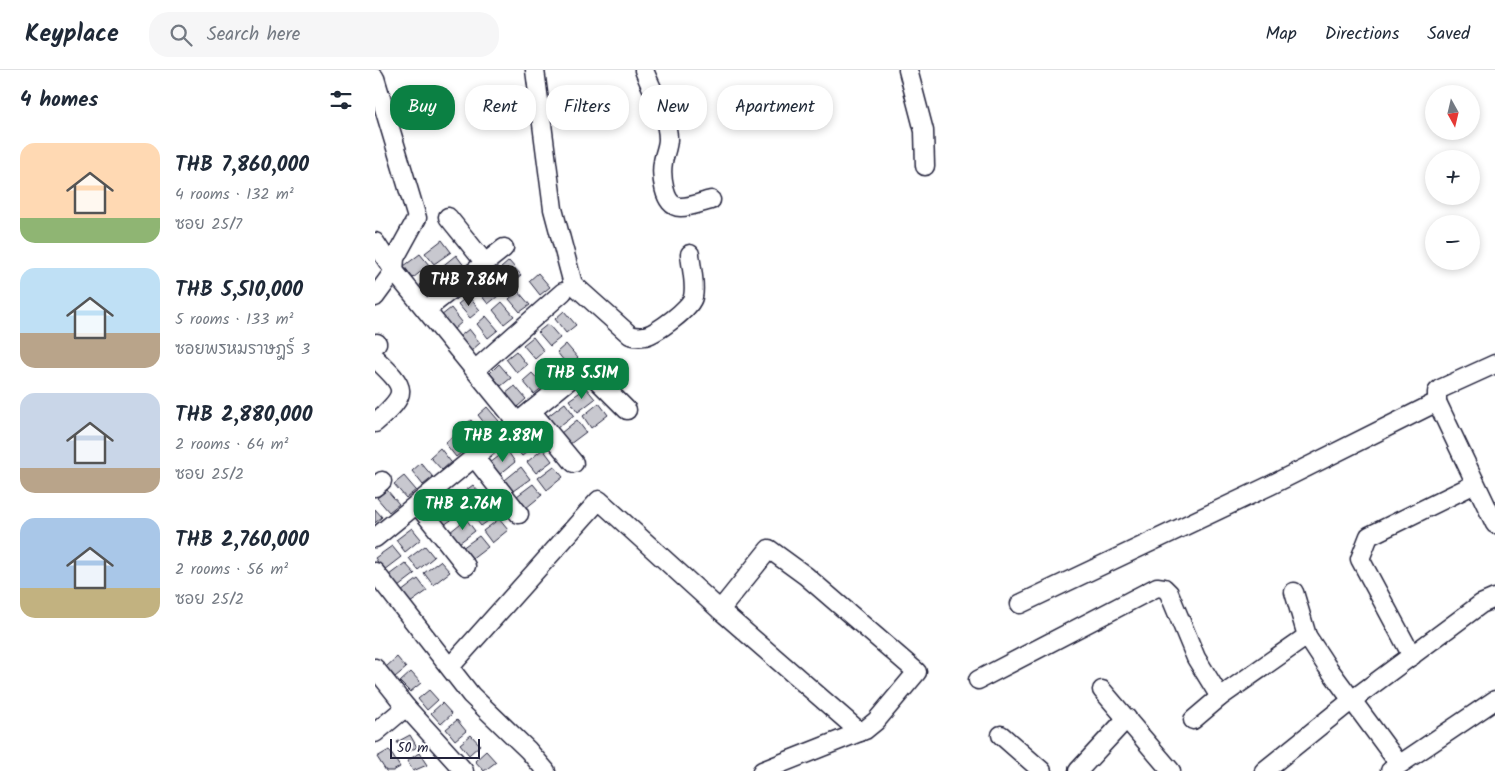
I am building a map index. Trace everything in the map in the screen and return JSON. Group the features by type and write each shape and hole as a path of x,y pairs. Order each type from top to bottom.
{"street":[{"path":"535,70 553,209 573,284 630,335 638,337 647,335 657,331 691,303 694,295 690,254"},
{"path":"644,70 663,120 668,139 663,164 663,183 668,198 673,206 680,208 711,200"},
{"path":"908,70 924,131 925,166"},
{"path":"375,78 417,218 395,258 394,270 375,297"},
{"path":"448,217 485,263"},
{"path":"375,242 394,270 476,369 574,463"},
{"path":"427,309 504,248"},
{"path":"476,369 563,292"},
{"path":"375,423 396,404 401,393 400,385 376,348"},
{"path":"1495,364 1437,392 1437,402 1495,524"},
{"path":"375,538 524,416 584,371 590,372 627,410"},
{"path":"1020,604 1271,485 1437,402"},
{"path":"474,457 519,514"},
{"path":"1412,656 1360,559 1363,548 1369,536 1475,484"},
{"path":"449,667 599,500 720,610 860,732"},
{"path":"417,504 466,566"},
{"path":"720,610 769,549 806,576 917,672 876,721 860,732 762,771"},
{"path":"375,572 471,695 528,750 546,771"},
{"path":"978,680 1157,587 1164,588 1169,593 1196,658 1220,697"},
{"path":"1294,592 1307,636 1352,700 1395,767 1495,700"},
{"path":"1264,771 1352,700 1481,604 1495,598"},
{"path":"1193,720 1220,697 1307,636"},
{"path":"375,668 406,707 464,771"},
{"path":"1102,690 1171,771"},
{"path":"375,733 406,707"},
{"path":"1078,771 1127,718"},
{"path":"1001,734 1042,771"}],"building":[{"path":"442,240 451,252 434,264 425,253"},
{"path":"420,254 429,265 413,278 404,266"},
{"path":"456,255 465,267 449,280 440,268"},
{"path":"509,261 521,275 511,283 500,269"},
{"path":"437,272 446,284 429,297 420,285"},
{"path":"538,273 550,287 540,295 529,281"},
{"path":"486,282 498,296 488,304 477,290"},
{"path":"518,291 530,305 520,312 509,299"},
{"path":"468,296 480,310 470,318 458,304"},
{"path":"502,302 514,316 504,324 493,310"},
{"path":"451,308 462,322 453,330 441,316"},
{"path":"564,311 576,325 566,333 555,319"},
{"path":"486,316 498,330 488,338 477,324"},
{"path":"548,324 560,338 550,346 538,332"},
{"path":"469,329 480,343 471,351 459,337"},
{"path":"533,337 544,351 535,359 523,345"},
{"path":"566,344 578,358 568,366 557,352"},
{"path":"516,351 527,365 517,373 506,359"},
{"path":"550,359 562,373 552,380 540,367"},
{"path":"499,364 511,378 501,386 490,373"},
{"path":"532,373 544,386 534,394 523,381"},
{"path":"515,386 526,399 517,407 505,394"},
{"path":"586,388 595,399 578,412 569,400"},
{"path":"565,403 574,415 557,428 548,416"},
{"path":"599,403 608,415 591,428 583,416"},
{"path":"487,407 499,421 489,429 478,415"},
{"path":"471,420 483,434 473,442 461,428"},
{"path":"577,420 586,432 570,444 561,433"},
{"path":"529,432 538,444 522,456 513,445"},
{"path":"454,435 466,449 456,457 445,443"},
{"path":"440,448 451,462 442,470 430,457"},
{"path":"543,449 552,461 536,473 527,462"},
{"path":"507,450 515,462 499,475 490,463"},
{"path":"421,463 433,477 423,485 412,471"},
{"path":"554,466 563,477 547,490 538,478"},
{"path":"521,467 530,479 513,491 505,480"},
{"path":"404,476 416,490 406,498 394,484"},
{"path":"533,484 542,495 526,508 517,496"},
{"path":"473,485 482,496 466,509 457,497"},
{"path":"387,490 399,504 389,512 377,498"},
{"path":"452,501 461,513 444,525 435,514"},
{"path":"489,502 498,514 481,526 472,515"},
{"path":"375,509 382,517 375,523"},
{"path":"466,519 475,531 459,543 450,532"},
{"path":"499,519 508,530 492,543 483,531"},
{"path":"412,528 421,539 405,552 396,540"},
{"path":"479,536 488,547 471,560 462,548"},
{"path":"392,546 401,557 384,570 375,558"},
{"path":"425,546 434,557 418,570 409,558"},
{"path":"440,561 450,572 433,585 424,573"},
{"path":"405,563 415,574 398,587 389,575"},
{"path":"418,579 427,591 410,603 401,592"},
{"path":"397,657 406,668 395,677 386,667"},
{"path":"411,672 421,683 410,692 400,682"},
{"path":"429,690 438,700 427,710 418,699"},
{"path":"442,703 452,714 441,724 431,713"},
{"path":"457,720 466,731 455,740 446,729"},
{"path":"410,735 417,747 405,754 397,742"},
{"path":"471,735 480,745 469,755 460,744"},
{"path":"389,750 400,767 393,771 386,771 377,757"},
{"path":"486,751 496,762 484,771 475,761"},
{"path":"419,753 427,765 413,771 407,761"}]}
